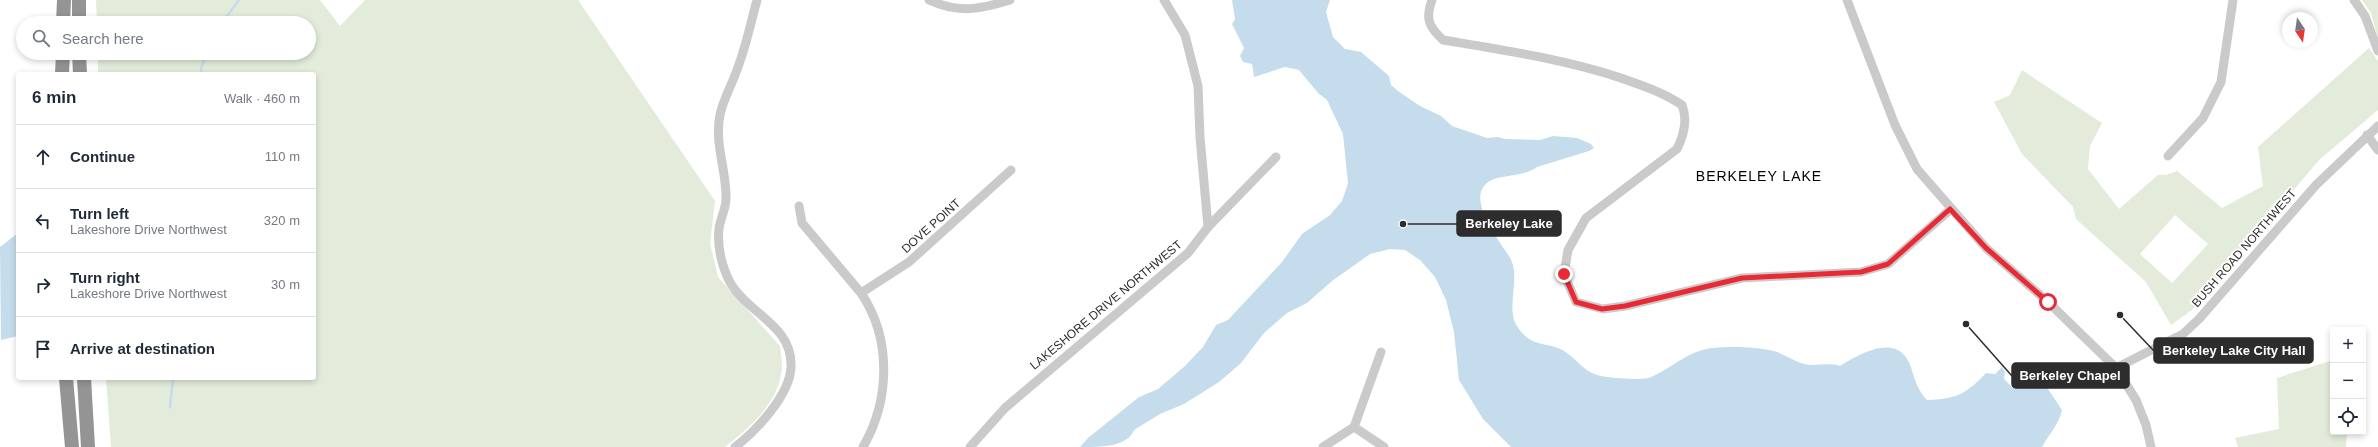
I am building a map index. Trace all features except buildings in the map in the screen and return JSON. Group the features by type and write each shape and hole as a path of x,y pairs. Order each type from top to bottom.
{"highway":[{"path":"63,16 64,0"},
{"path":"79,0 79,16"},
{"path":"62,72 63,60"},
{"path":"79,60 80,72"},
{"path":"66,380 72,447"},
{"path":"84,380 88,447"}],"street":[{"path":"735,447 752,434 780,398 786,386 791,368 789,349 780,332 732,286 720,254 719,229 726,200 719,139 720,115 739,65 756,0"},
{"path":"929,0 946,7 981,9 1010,0"},
{"path":"1164,0 1185,35 1198,86 1200,137 1208,226"},
{"path":"1432,0 1429,7 1430,23 1433,31 1442,40 1540,56 1590,68 1664,93 1682,105 1685,118 1682,137 1677,149 1586,218 1568,250 1564,274 1576,302 1602,309 1625,306 1742,278 1861,272 1888,264 1950,209"},
{"path":"1847,0 1895,124 1917,169 1950,209 1986,248 2048,302 2116,368 2136,400 2146,425 2151,447"},
{"path":"2168,156 2203,118 2221,82 2233,0"},
{"path":"2354,0 2365,16 2378,51"},
{"name":"BUSH ROAD NORTHWEST","path":"2116,368 2162,346 2183,334 2194,324 2316,185 2378,126"},
{"path":"2367,135 2378,150"},
{"name":"LAKESHORE DRIVE NORTHWEST","path":"970,447 1005,408 1188,253 1208,226 1276,157"},
{"name":"DOVE POINT","path":"861,293 909,262 1011,170"},
{"path":"798,206 802,223 861,293 869,304 877,323 884,363 883,390 878,413 863,447"},
{"path":"1323,447 1354,427 1381,352"},
{"path":"1354,427 1384,447"}],"green space":[{"path":"96,0 320,0 340,26 365,0 578,0 715,201 710,243 718,277 780,346 782,372 773,397 760,416 725,447 111,447 106,380 316,380 316,72 98,72 98,60 316,60 316,16 97,16"},
{"path":"2362,0 2378,0 2378,38 2371,13"},
{"path":"2369,48 2378,61 2378,110 2319,160 2192,310 2171,325 2146,282 2076,219 2073,207 2022,154 1994,102 2010,95 2022,70 2102,123 2090,146 2088,169 2119,209 2158,175 2166,175 2177,171 2222,208 2263,186 2258,147","holes":["2175,215 2208,244 2172,283 2140,254"]},
{"path":"2330,361 2330,435 2347,435 2346,447 2238,447 2235,438 2279,429 2277,378"}],"water":[{"path":"1232,0 1330,0 1326,12 1333,37 1345,49 1361,52 1389,76 1391,85 1398,91 1420,106 1441,116 1452,126 1487,138 1498,137 1505,139 1540,140 1553,136 1577,138 1591,144 1594,148 1589,151 1537,167 1528,172 1497,178 1486,184 1481,192 1481,203 1484,215 1513,265 1514,283 1512,303 1515,321 1519,329 1535,342 1552,346 1564,351 1588,371 1597,375 1616,378 1647,378 1704,349 1736,347 1778,352 1804,364 1831,364 1840,366 1863,353 1882,348 1890,348 1898,350 1905,356 1911,366 1922,394 1927,400 1954,397 1973,386 1986,373 1995,374 2002,367 2005,372 2004,379 2013,388 2024,368 2032,365 2062,410 2059,420 2042,447 1511,447 1483,419 1459,380 1454,332 1446,300 1435,277 1420,260 1405,250 1390,249 1370,254 1332,281 1307,303 1287,313 1264,333 1241,363 1219,382 1184,404 1160,414 1134,430 1131,436 1120,443 1097,447 1080,447 1088,438 1139,397 1158,389 1185,366 1203,347 1216,325 1228,320 1282,262 1302,234 1330,215 1342,201 1348,183 1343,134 1327,100 1318,93 1299,70 1285,67 1254,77 1252,64 1243,62 1240,56 1244,48 1232,24 1235,19"},
{"path":"16,235 16,336 1,340 0,247"}],"waterway":[{"path":"227,16 239,0"},
{"path":"202,72 201,68 204,60"},
{"path":"170,407 173,380"}],"place":[{"name":"Berkeley Lake","path":"1403,224"},
{"name":"Berkeley Lake City Hall","path":"2120,315"},
{"name":"Berkeley Chapel","path":"1966,324"}],"district":[{"name":"BERKELEY LAKE","path":"1759,176"}],"route":[{"path":"1564,274 1576,302 1602,309 1625,306 1742,278 1861,272 1888,264 1924,230 1950,209 2004,266 2048,302"}]}
